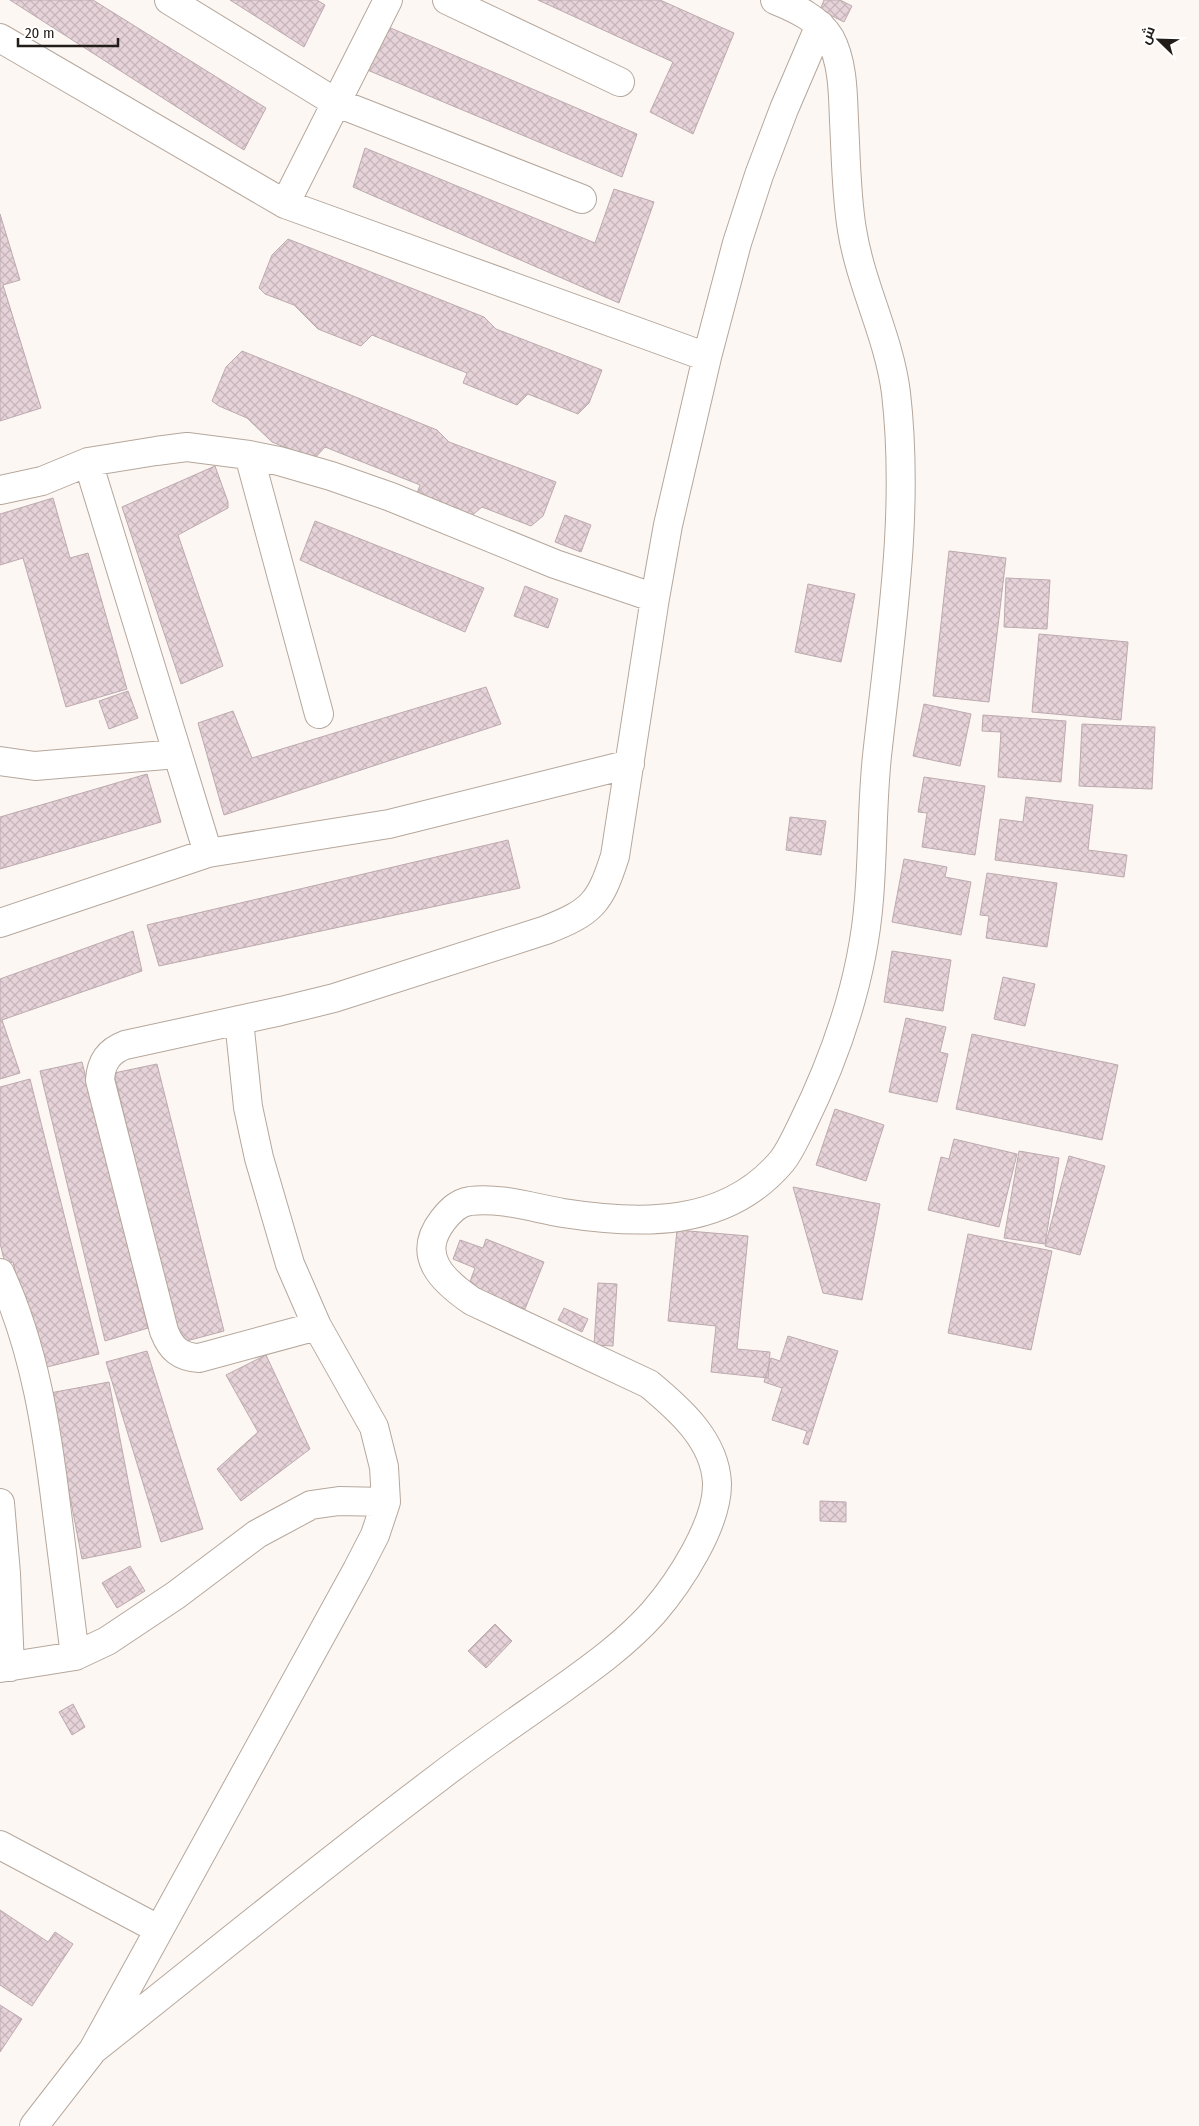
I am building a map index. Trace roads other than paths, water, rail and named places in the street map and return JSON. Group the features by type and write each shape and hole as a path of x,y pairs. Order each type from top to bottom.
{"street":[{"path":"169,0 335,102 582,199"},
{"path":"284,204 388,0"},
{"path":"448,0 620,82"},
{"path":"93,2050 438,1778 615,1650 652,1614 675,1585 697,1550 712,1514 717,1483 711,1455 693,1426 671,1402 649,1384 472,1302 450,1286 437,1270 433,1261 432,1248 439,1224 454,1207 469,1202 496,1202 592,1217 648,1220 698,1215 733,1200 759,1184 784,1159 804,1122 842,1035 863,951 869,901 874,781 897,564 901,478 895,388 880,326 857,256 852,230 839,67 829,36 820,25 798,10 775,0"},
{"path":"317,1326 199,1358 180,1355 173,1348 164,1332 100,1080 100,1071 109,1054 125,1044 334,998 546,930 589,909 606,884 615,856 668,525 707,357 737,243 759,175 784,109 820,25"},
{"path":"0,38 284,204 707,357"},
{"path":"0,490 42,481 88,462 187,447 249,455 279,461 331,476 555,564 655,598"},
{"path":"249,455 319,714"},
{"path":"88,462 208,853"},
{"path":"0,761 35,766 177,754"},
{"path":"0,923 208,853 389,824 630,764"},
{"path":"34,2126 93,2050 357,1570 375,1535 386,1502 384,1467 374,1427 317,1326 290,1264 259,1158 248,1107 239,1020"},
{"path":"0,1273 19,1318 31,1355 39,1393 48,1443 74,1656"},
{"path":"0,1503 6,1574 5,1667 74,1656 107,1641 176,1595 279,1520 311,1505 339,1501 386,1502"},
{"path":"0,1845 158,1929"}]}
